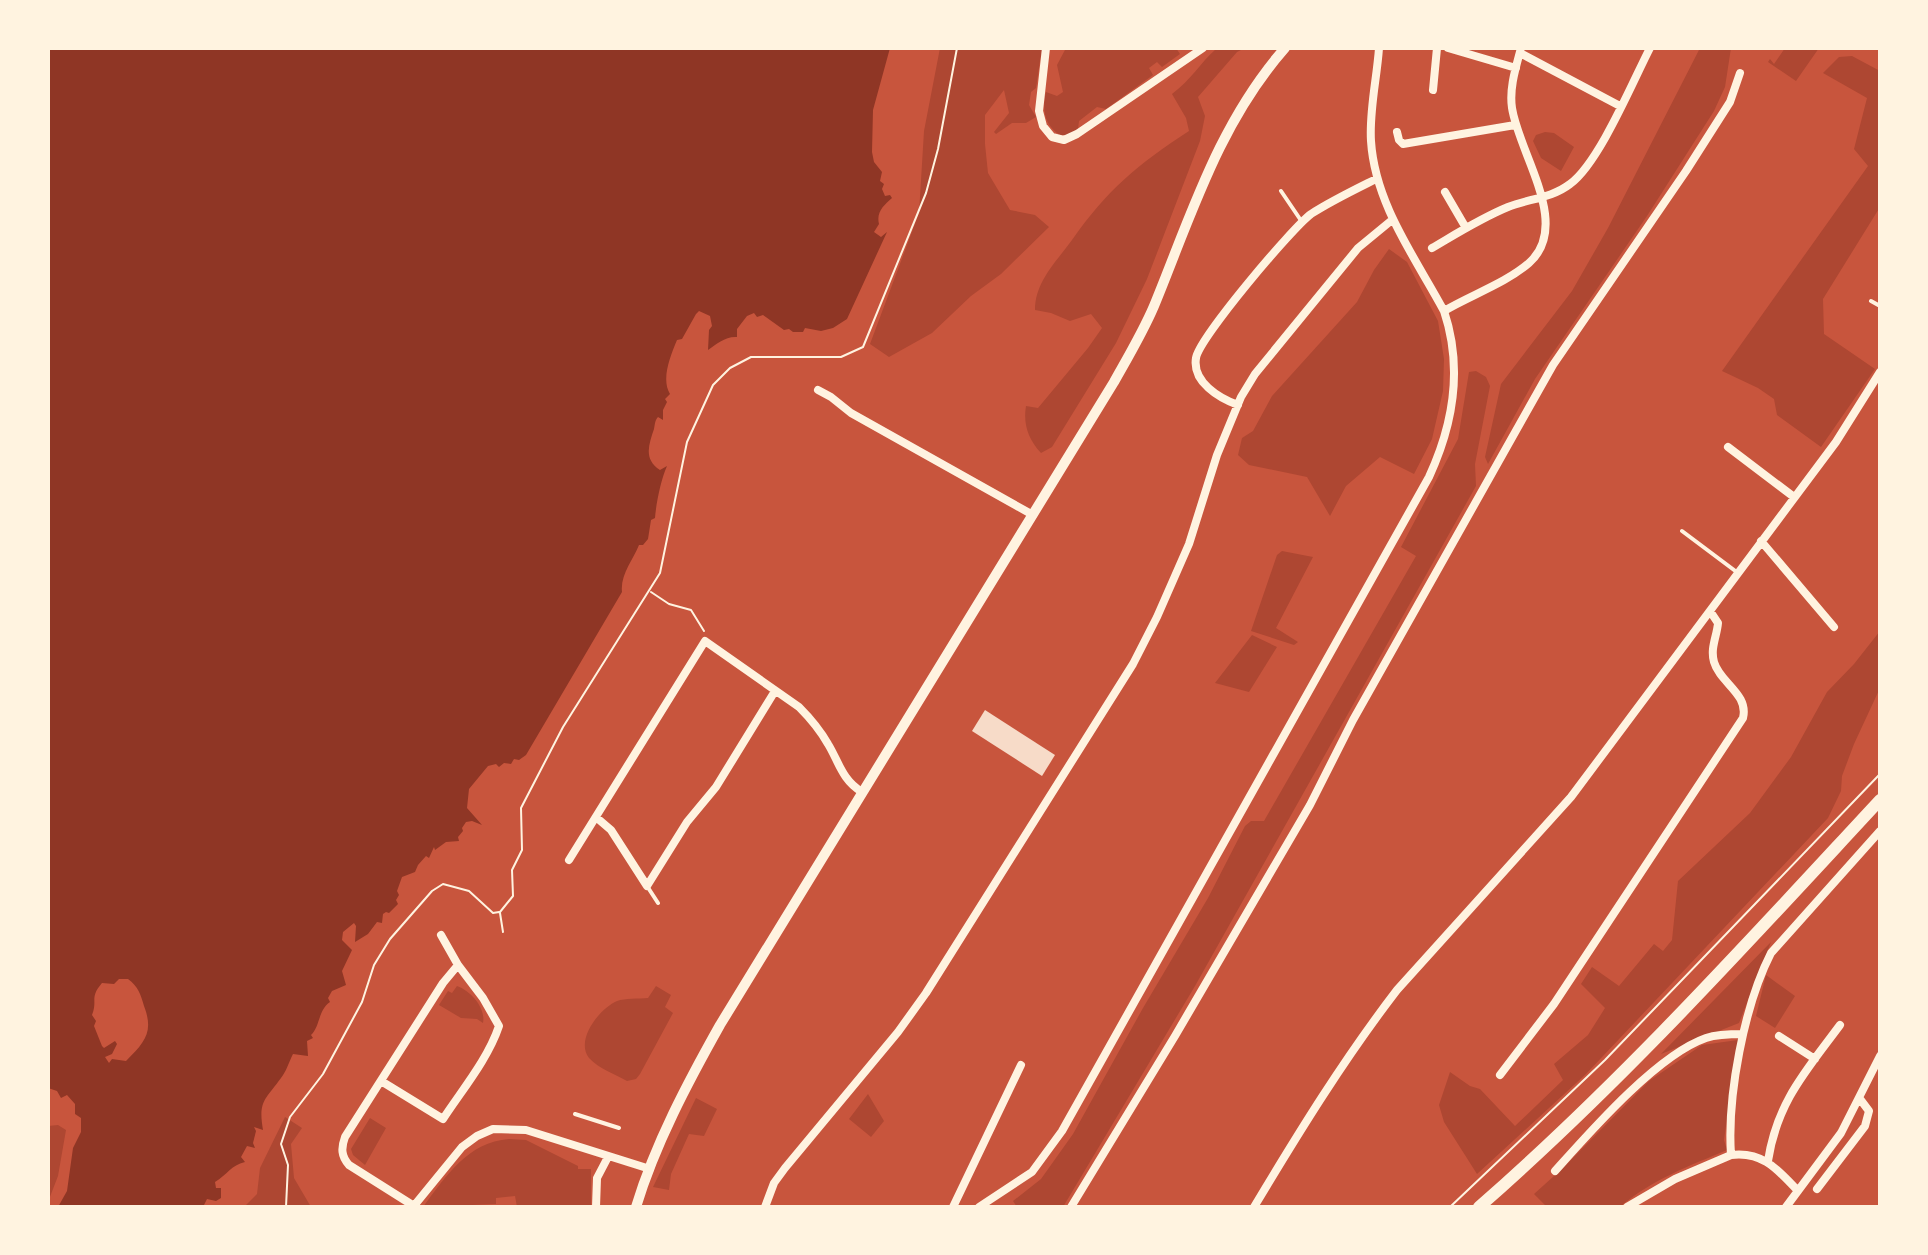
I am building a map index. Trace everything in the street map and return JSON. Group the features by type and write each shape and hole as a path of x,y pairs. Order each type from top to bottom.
{"main road":[{"path":"1488,1207 1638,1059 1880,800"},
{"path":"1479,1207 1544,1150"}],"street":[{"path":"1046,48 1040,119 1052,137 1063,140 1077,134 1203,48"},
{"path":"636,1207 650,1169 720,1025 1135,345 1153,309 1193,202 1230,127 1249,95 1285,48"},
{"path":"979,1207 1032,1172 1062,1131 1429,477 1446,435 1455,391 1454,352 1444,311 1392,220 1376,179 1371,139 1379,48"},
{"path":"1433,90 1437,48"},
{"path":"1448,48 1516,68"},
{"path":"1432,248 1504,209 1558,192 1584,171 1650,48"},
{"path":"1444,311 1520,269 1542,248 1547,230 1542,198 1515,125 1512,103 1520,51 1620,106"},
{"path":"1071,1207 1310,805 1353,720 1553,365 1686,171 1730,102 1740,73"},
{"path":"1397,132 1403,144 1515,125"},
{"path":"1238,405 1218,396 1204,383 1197,371 1196,359 1200,346 1231,302 1302,222 1376,179"},
{"path":"1445,192 1466,228"},
{"path":"765,1207 774,1183 785,1168 898,1032 926,993 1126,677 1189,544 1217,455 1255,374 1358,248 1392,220"},
{"path":"1254,1207 1312,1109 1374,1019 1571,797 1836,442 1880,372"},
{"path":"818,390 851,413 1033,515"},
{"path":"1728,447 1794,497"},
{"path":"1761,541 1834,627"},
{"path":"1500,1075 1569,982 1743,718 1745,711 1741,698 1718,673 1714,663 1718,623 1710,611"},
{"path":"569,860 705,641 812,719 842,773 851,785 862,792"},
{"path":"597,818 611,830 647,886 687,822 716,787 775,691"},
{"path":"1731,1155 1735,1082 1743,1034 1764,967 1771,953 1880,831"},
{"path":"381,1081 443,1119 495,1038 499,1026 494,1015 441,935"},
{"path":"458,965 443,983 345,1137 343,1155 349,1165 414,1207 462,1147 493,1129 526,1130 650,1169"},
{"path":"1768,1161 1771,1140 1783,1107 1840,1025"},
{"path":"1555,1171 1665,1062 1707,1038 1743,1034"},
{"path":"1779,1036 1815,1059"},
{"path":"1786,1207 1841,1133 1880,1056"},
{"path":"953,1207 1021,1065"},
{"path":"1817,1189 1865,1126 1869,1111 1860,1099"},
{"path":"1627,1207 1675,1179 1731,1155 1752,1154 1768,1161 1798,1191"},
{"path":"596,1207 597,1178 608,1157"}],"lane":[{"path":"1281,191 1302,222"},
{"path":"1871,301 1880,306"},
{"path":"1682,531 1738,573"},
{"path":"647,886 658,903"},
{"path":"575,1114 619,1128"}],"path":[{"path":"286,1205 288,1165 281,1144 290,1117 323,1074 362,1002 374,965 390,939 432,891 443,884 469,891 493,913 500,912 513,896 512,870 522,850 522,805 563,727 660,573 687,442 713,385 730,368 751,357 841,357 863,347 926,193 938,149 957,48"},
{"path":"650,591 669,604 691,610 700,623 705,641"},
{"path":"1450,1207 1605,1060 1880,774"},
{"path":"500,912 503,932"}],"shaded area":[{"path":"48,48 890,48 873,110 872,152 874,162 882,172 880,181 884,184 882,189 885,196 892,198 881,209 879,224 874,232 881,237 887,232 847,319 821,331 805,328 803,332 793,332 754,313 747,316 737,329 737,337 725,339 708,350 712,326 710,316 699,311 682,339 677,340 666,375 670,394 665,399 663,420 658,417 656,421 649,451 655,466 660,470 667,466 648,539 639,545 623,580 622,592 526,755 519,760 514,759 511,764 488,766 469,789 467,808 482,825 466,822 459,841 446,842 435,850 434,847 429,858 426,856 415,872 402,877 397,891 398,904 389,913 383,914 382,923 377,922 368,934 355,942 354,923 343,932 342,940 352,950 342,971 346,985 332,991 328,998 330,1002 323,1009 311,1035 313,1038 307,1041 308,1056 293,1054 283,1076 264,1101 261,1113 263,1130 254,1127 255,1148 247,1146 241,1157 245,1162 236,1165 215,1182 216,1188 221,1188 221,1198 216,1201 207,1199 203,1207 58,1207 67,1191 73,1148 81,1132 81,1118 75,1114 75,1104 67,1095 61,1098 57,1091 48,1088","holes":["119,979 128,979 140,994 148,1030 143,1042 126,1061 112,1059 109,1063 105,1057 112,1054 117,1044 115,1041 104,1048 102,1046 92,1015 95,996 102,983 114,984"]},
{"path":"940,48 1042,48 1036,88 1031,92 1029,105 1036,117 1026,123 1012,123 996,134 994,132 1009,113 1004,90 985,115 985,144 988,173 1010,210 1035,215 1049,227 1001,274 971,296 932,333 889,357 870,344 919,213 924,131"},
{"path":"1066,48 1176,48 1180,54 1162,67 1157,62 1149,68 1153,75 1106,109 1097,107 1079,121 1078,129 1060,135 1047,121 1044,104 1046,92 1057,96 1063,92 1057,65"},
{"path":"1217,48 1245,48 1237,52 1198,97 1205,116 1200,141 1147,279 1116,343 1052,447 1041,453 1028,431 1026,406 1038,408 1102,328 1091,314 1070,321 1035,310 1042,281 1111,192 1154,155 1189,131 1186,118 1172,94"},
{"path":"1700,48 1731,48 1725,87 1714,111 1647,216 1535,379 1488,464 1485,457 1501,384 1572,291 1608,228"},
{"path":"1785,48 1819,48 1796,81 1768,62 1770,59 1774,64"},
{"path":"1852,56 1880,71 1880,207 1823,299 1824,334 1875,369 1821,447 1777,415 1774,399 1722,371 1868,166 1854,149 1867,98 1823,73 1839,57"},
{"path":"1554,133 1574,147 1561,171 1541,158 1533,141 1536,135"},
{"path":"1389,249 1407,262 1438,321 1444,359 1443,391 1432,439 1414,474 1380,457 1346,486 1330,516 1307,477 1249,465 1238,455 1242,438 1253,431 1272,396 1357,302"},
{"path":"1476,371 1486,377 1490,386 1475,464 1476,486 1195,986 1063,1207 1017,1207 1013,1201 1041,1179 1073,1134 1208,898 1245,826 1251,821 1264,821 1416,556 1401,547 1458,439 1469,372"},
{"path":"1282,551 1313,557 1276,628 1298,642 1294,645 1251,631 1277,555"},
{"path":"1880,631 1880,688 1854,744 1842,776 1841,791 1828,818 1586,1074 1477,1174 1444,1122 1439,1105 1450,1072 1480,1089 1515,1126 1563,1080 1554,1064 1588,1035 1605,1008 1581,984 1592,967 1619,986 1654,944 1663,951 1672,940 1678,881 1750,813 1791,757 1827,692"},
{"path":"1252,635 1277,647 1249,692 1215,683"},
{"path":"1771,942 1739,1023 1661,1054"},
{"path":"1766,975 1795,996 1775,1028 1756,1016"},
{"path":"457,986 476,1001 483,1023 477,1019 461,1018 439,1005 448,991 452,993"},
{"path":"656,986 671,995 665,1007 673,1013 640,1074 636,1079 627,1081 589,1058 585,1051 587,1034 610,1005 620,1000 648,998"},
{"path":"1738,1040 1724,1140 1727,1150 1657,1181 1620,1207 1547,1207 1534,1194 1649,1081 1702,1045"},
{"path":"868,1094 884,1121 871,1137 849,1119"},
{"path":"696,1098 717,1109 704,1136 689,1134 671,1174 669,1190 653,1187"},
{"path":"285,1117 302,1128 291,1144 294,1178 311,1207 244,1207 257,1194 260,1168"},
{"path":"370,1118 386,1128 365,1165 353,1155 351,1149"},
{"path":"58,1125 66,1130 58,1176 48,1202 48,1126"},
{"path":"509,1139 526,1140 578,1166 578,1169 591,1169 591,1207 517,1207 515,1196 496,1198 496,1204 423,1207 459,1162 482,1147"}],"building":[{"path":"985,710 1055,755 1042,776 972,731"}]}
